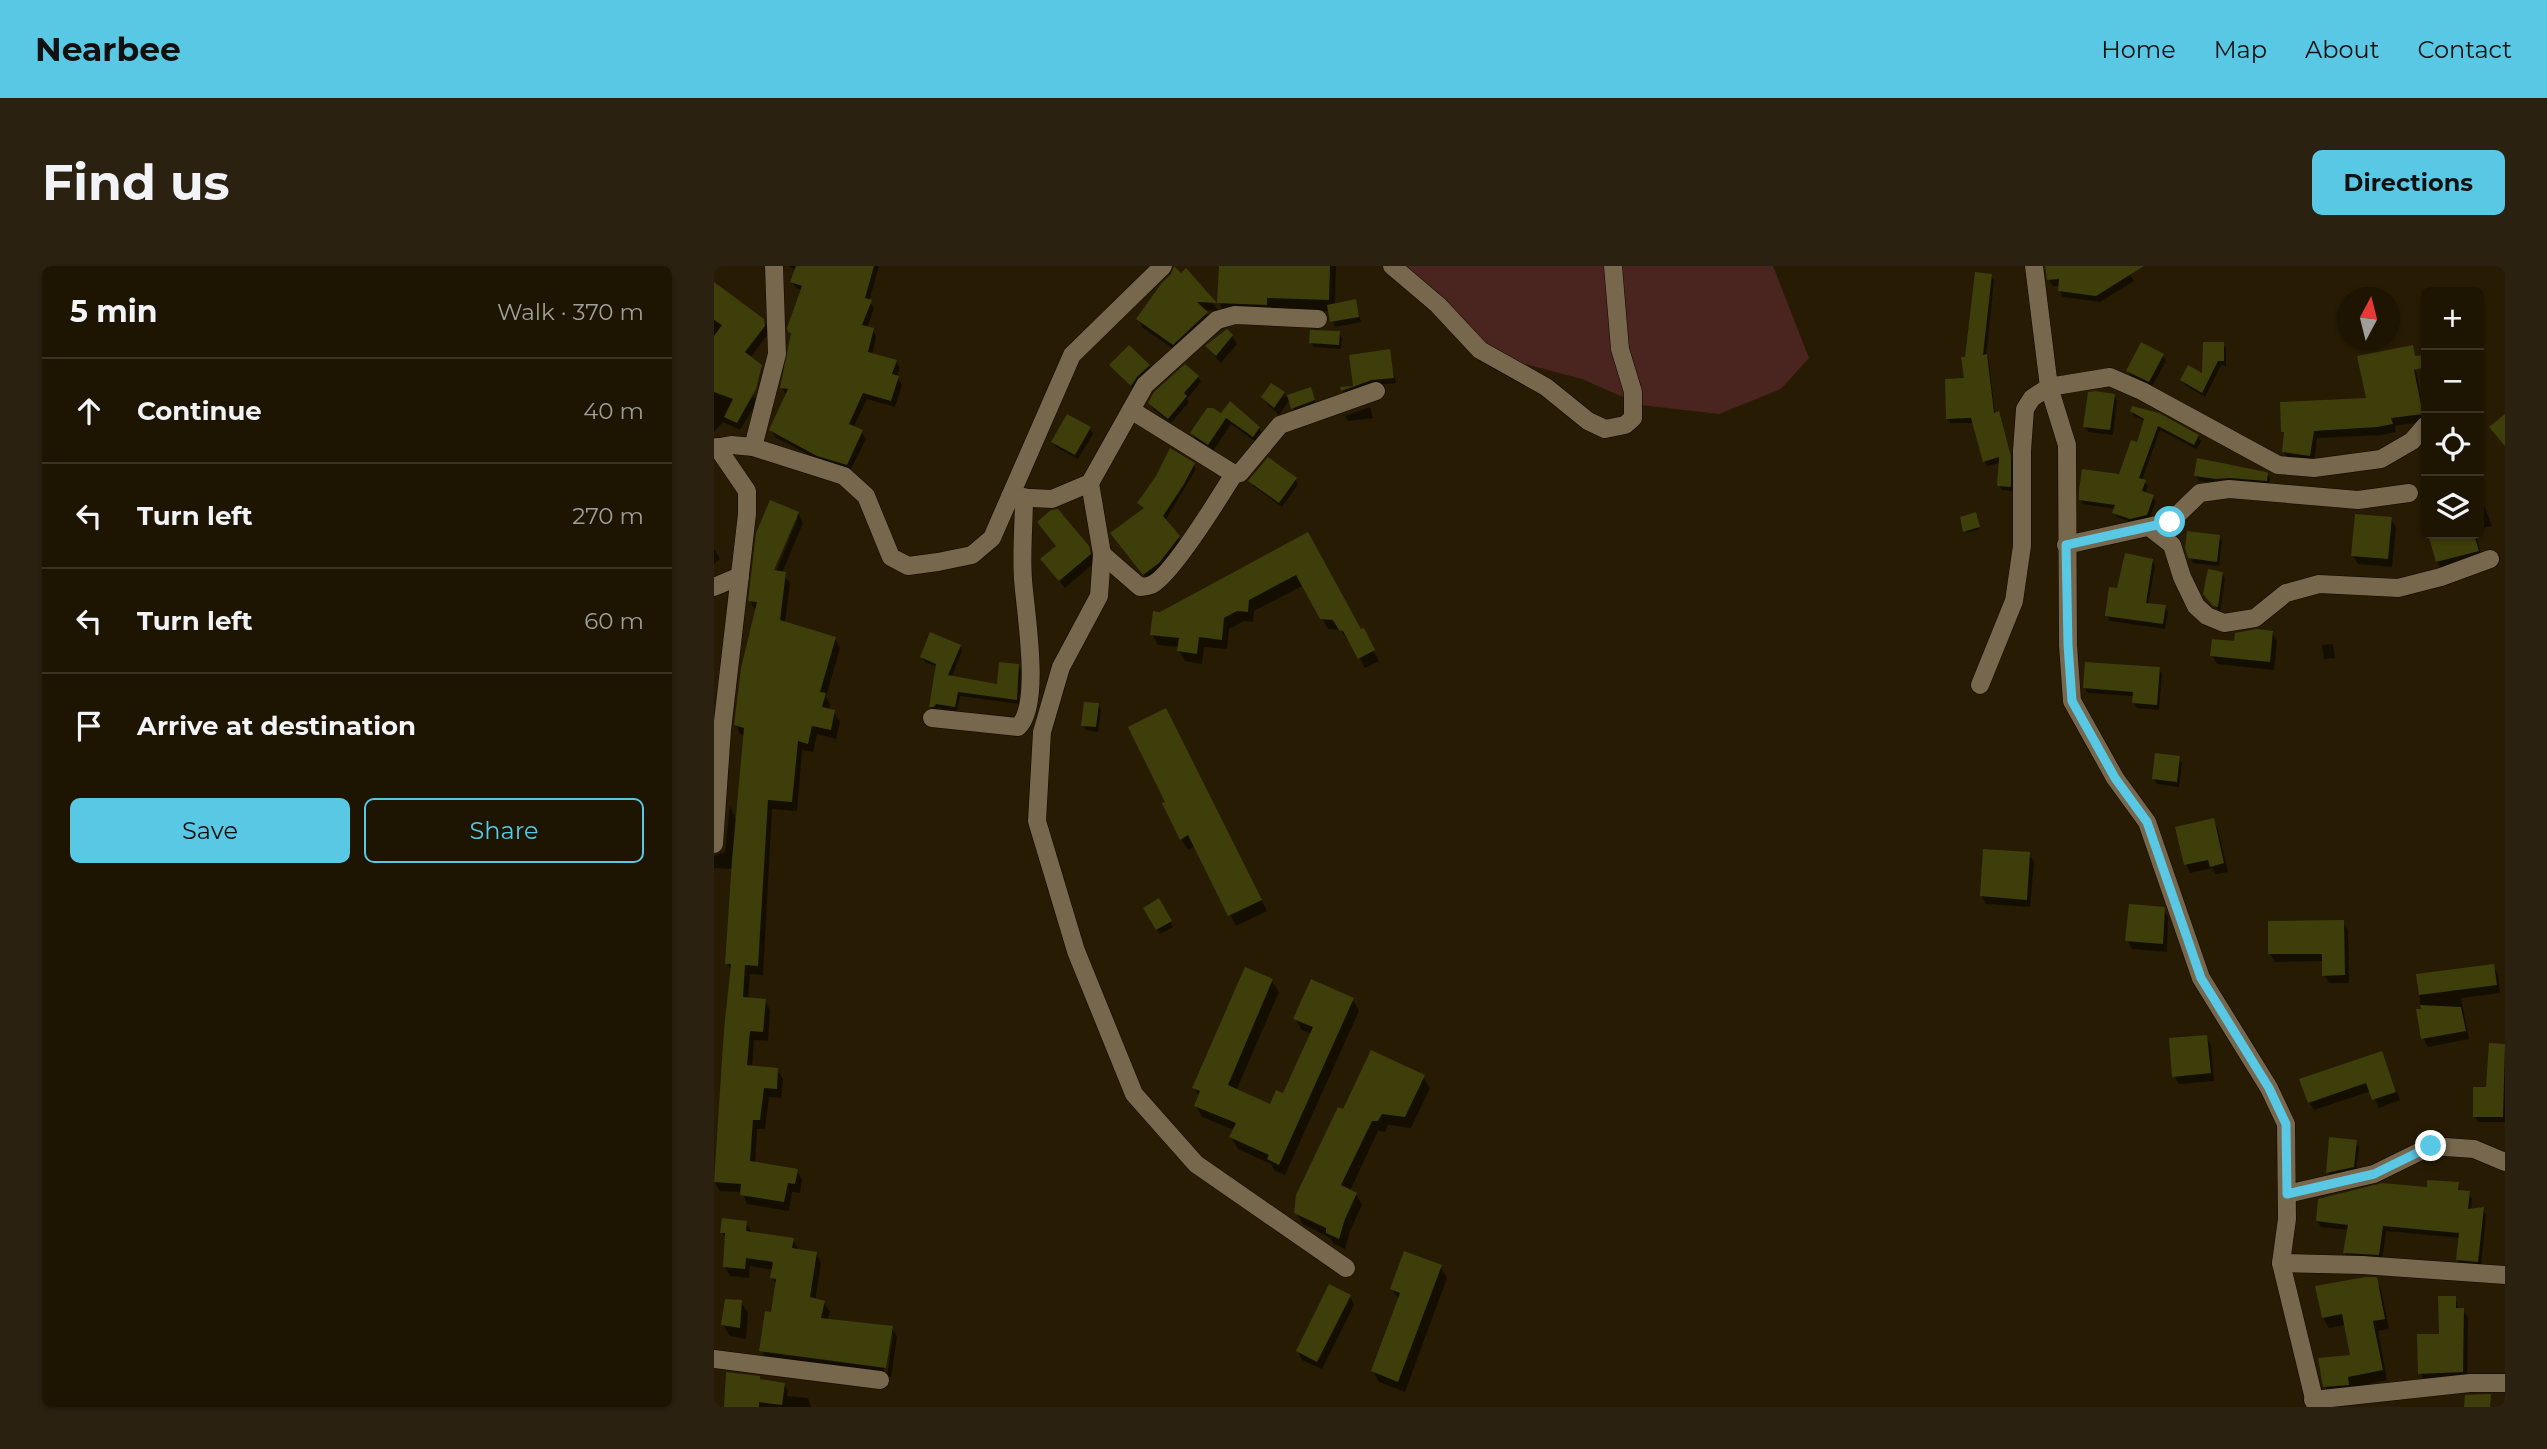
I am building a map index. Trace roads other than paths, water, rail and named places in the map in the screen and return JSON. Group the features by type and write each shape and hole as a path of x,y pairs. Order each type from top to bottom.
{"street":[{"path":"753,447 777,354 774,266"},
{"path":"714,844 718,732 740,576 747,491 715,447 753,447 844,476 866,496 891,557 908,566 972,555 992,538 1017,497 1072,355 1163,266"},
{"path":"1392,266 1437,305 1480,350 1546,387 1588,421 1605,429 1625,425 1633,418 1633,392 1620,349 1614,266"},
{"path":"2034,266 2049,387 2067,445 2066,545 2072,701 2115,778 2147,822 2201,978 2269,1088 2286,1124 2287,1219 2281,1263 2314,1403 2470,1383 2505,1383"},
{"path":"1017,497 1052,499 1090,483 1145,385 1217,320 1236,315 1318,319"},
{"path":"1980,685 2014,601 2022,546 2025,409 2032,398 2049,387 2110,377 2142,391 2278,465 2314,468 2381,459 2412,441 2421,431"},
{"path":"1131,410 1234,474 1240,473 1280,425 1376,391"},
{"path":"1102,554 1140,587 1152,585 1163,576 1197,532 1234,474"},
{"path":"1090,483 1102,554 1099,596 1061,667 1042,732 1037,821 1076,950 1135,1094 1196,1164 1346,1268"},
{"path":"2066,545 2170,522 2200,493 2229,489 2358,500 2409,493"},
{"path":"932,718 1018,727 1025,720 1032,675 1017,497"},
{"path":"2149,527 2172,545 2182,577 2196,606 2207,616 2224,623 2255,618 2286,593 2319,584 2398,588 2441,577 2490,559"},
{"path":"714,587 740,576"},
{"path":"2287,1194 2374,1174 2431,1146 2474,1149 2505,1162"},
{"path":"2281,1263 2362,1265 2505,1275"},
{"path":"714,1359 880,1380"}]}
